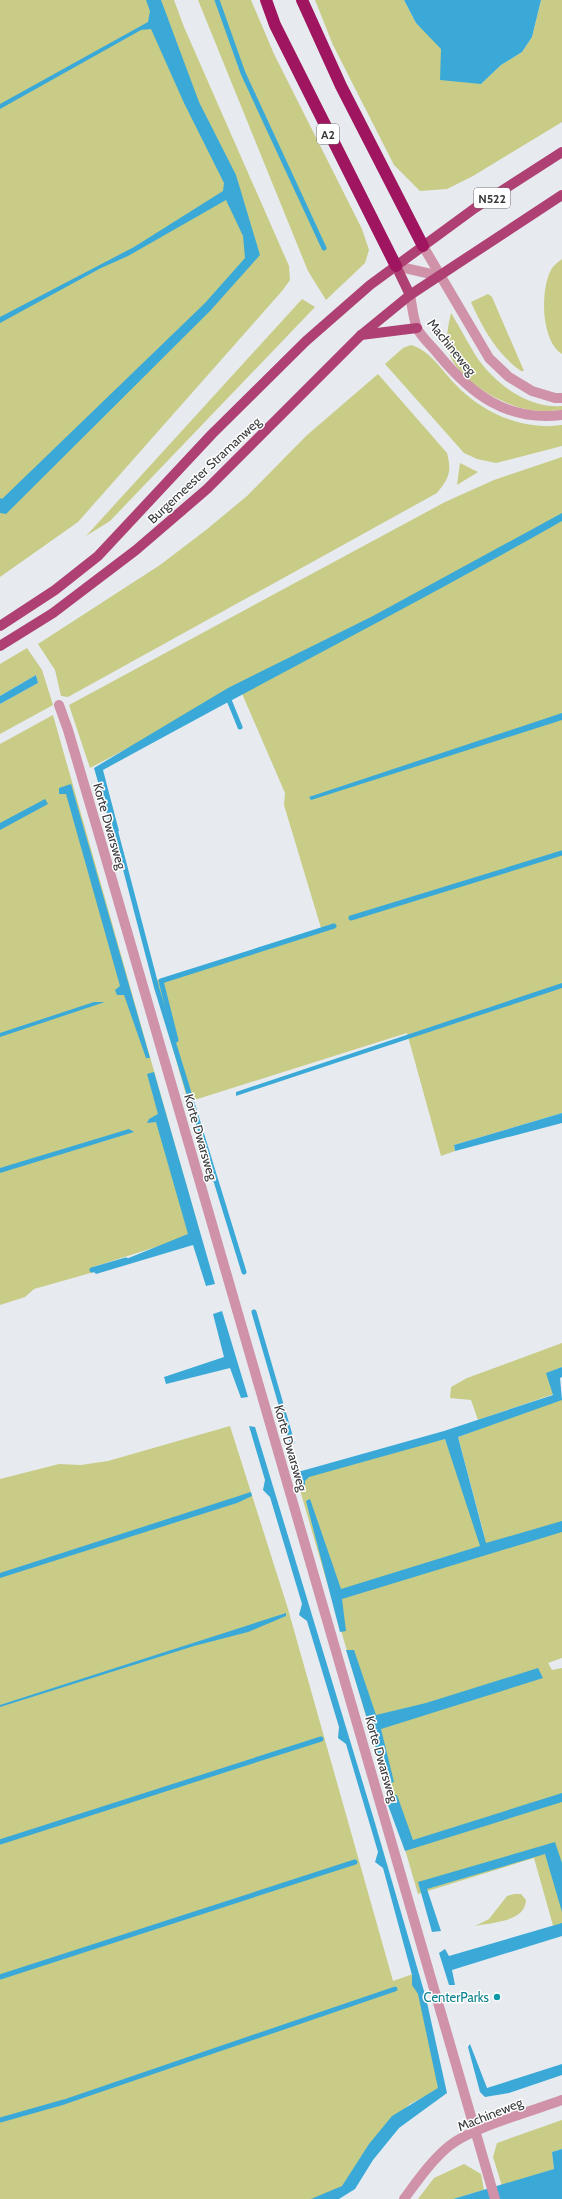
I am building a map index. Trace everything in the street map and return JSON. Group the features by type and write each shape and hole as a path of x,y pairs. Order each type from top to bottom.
{"highway":[{"name":"A2","path":"266,0 275,25 396,266"},
{"name":"A2","path":"302,0 341,86 423,246"}],"main road":[{"name":"Burgemeester Stramanweg","path":"0,626 55,590 98,556 212,434 306,341 396,266 423,246 475,208 562,152"},
{"name":"Burgemeester Stramanweg","path":"0,646 53,613 136,550 207,489 361,334 410,295 562,195"},
{"path":"396,266 410,295"},
{"path":"361,334 417,328"}],"street":[{"path":"423,246 440,276"},
{"path":"396,266 440,276"},
{"name":"Machineweg","path":"440,276 489,358 509,377 532,391 555,398 562,398"},
{"name":"Machineweg","path":"410,295 417,328 463,382 487,400 523,414 544,417 562,415"},
{"name":"Korte Dwarsweg","path":"59,705 93,814 495,2199"},
{"name":"Machineweg","path":"404,2199 429,2166 450,2145 475,2131 562,2100"}],"green space":[{"path":"0,0 174,0 184,27 289,266 290,280 282,291 78,522 0,577"},
{"path":"198,0 251,0 274,54 362,229 369,250 365,263 326,300 308,271"},
{"path":"315,0 404,0 416,23 481,84 501,65 522,52 532,37 541,0 562,0 562,122 473,176 447,189 420,191 394,165 333,45"},
{"path":"562,259 562,354 555,347 546,327 544,302 547,279 554,266"},
{"path":"488,294 492,297 524,371 521,371 512,364 498,349 486,331 471,302"},
{"path":"302,299 315,307 110,521 86,536"},
{"path":"451,313 476,356 492,376 525,399 549,406 562,406 562,410 539,411 520,408 495,398 472,382 454,363 449,353 447,338"},
{"path":"411,345 424,352 436,362 467,395 491,412 504,418 533,425 562,425 562,446 496,463 477,459 464,453 385,364 403,348"},
{"path":"378,374 447,453 449,470 447,479 437,493 68,697 61,696 55,670 38,644 160,565 206,530 247,496 306,436"},
{"path":"562,457 562,1113 454,1145 455,1151 441,1156 407,1033 188,1102 154,981 321,928 284,805 285,793 240,689 90,768 69,705 445,502 494,480"},
{"path":"460,463 478,472 457,485"},
{"path":"27,648 42,670 53,705 0,734 0,704 38,683 36,675 0,696 0,664"},
{"path":"53,715 200,1233 93,1267 94,1272 34,1289 25,1297 0,1305 0,744"},
{"path":"562,1343 562,1367 547,1373 554,1394 478,1420 471,1400 450,1398 451,1387 467,1378"},
{"path":"562,1398 562,1658 548,1663 552,1670 562,1668 562,1926 554,1929 534,1858 418,1894 295,1473 445,1439 485,1538 458,1437"},
{"path":"230,1426 288,1609 393,1981 413,1974 445,2086 410,2104 392,2120 345,2192 329,2199 0,2199 0,1479 59,1464 81,1465 108,1461"},
{"path":"521,1894 526,1900 520,1913 507,1920 475,1926 489,1919 507,1896"},
{"path":"562,2120 562,2149 552,2152 554,2169 502,2186 493,2157 497,2143"},
{"path":"464,2164 481,2174 484,2190 453,2199 418,2199 434,2178"}],"water":[{"path":"146,0 161,0 199,102 236,175 260,255 210,311 6,514 0,513 0,498 2,499 205,303 245,258 243,236 226,200 128,256 101,268 0,323 0,317 134,247 223,191 224,183 184,103 151,29 141,30 0,109 0,104 148,22 150,11"},
{"path":"404,0 541,0 532,37 522,52 501,65 481,84 440,80 441,49 416,23"},
{"path":"562,513 562,521 505,553 103,770 119,831 113,835 94,768 228,688 373,616"},
{"path":"36,675 38,683 0,704 0,696"},
{"path":"562,713 562,720 311,800 309,797"},
{"path":"71,784 150,1058 146,1058 124,995 117,995 115,990 120,986 66,794 59,794 59,788"},
{"path":"45,799 48,804 0,830 0,823"},
{"path":"562,983 562,988 236,1096 236,1092"},
{"path":"94,1002 105,1002 0,1037 0,1033"},
{"path":"154,1072 215,1284 206,1286 193,1245 96,1274 94,1272 188,1234 156,1122 147,1123 149,1119 158,1114 147,1074"},
{"path":"562,1113 562,1123 455,1151 454,1145"},
{"path":"129,1129 134,1132 0,1173 0,1168"},
{"path":"222,1311 248,1397 241,1398 230,1368 166,1384 164,1377 224,1357 213,1314"},
{"path":"562,1367 562,1377 560,1378 562,1400 458,1437 486,1543 562,1521 562,1532 342,1599 346,1631 340,1632 306,1501 310,1499 341,1589 480,1546 445,1439 309,1477 305,1481 305,1485 302,1485 298,1472 444,1431 553,1395 546,1373"},
{"path":"249,1426 255,1427 375,1823 426,1998 447,2093 399,2128 373,2160 355,2189 339,2199 311,2199 342,2186 369,2144 392,2116 438,2088 418,1994 412,1985 412,1975 383,1868 375,1862 378,1852 346,1744 338,1738 339,1727 307,1621 299,1615 302,1604 270,1497 263,1490 265,1480"},
{"path":"251,1492 252,1496 237,1503 0,1578 0,1573"},
{"path":"286,1613 286,1616 248,1632 194,1646 0,1707 0,1705"},
{"path":"346,1650 354,1650 376,1715 426,1703 538,1668 543,1678 381,1729 394,1782 387,1784"},
{"path":"562,1793 562,1802 405,1851 385,1797 397,1795 413,1840"},
{"path":"555,1842 562,1863 562,1912 545,1854 427,1889 441,1931 432,1932 418,1882"},
{"path":"562,1923 562,1936 452,1970 455,1985 449,1985 439,1953 445,1949 449,1956"},
{"path":"470,2044 487,2088 562,2064 562,2075 509,2093 485,2097 480,2092 468,2047"},
{"path":"562,2149 562,2199 453,2199 554,2169 552,2152"}],"waterway":[{"path":"217,0 243,73 324,248"},
{"path":"229,700 240,727"},
{"path":"116,833 157,989 244,1272"},
{"path":"351,918 562,853"},
{"path":"176,1040 161,981 334,926"},
{"path":"92,1270 126,1260"},
{"path":"254,1312 292,1442"},
{"path":"0,1842 321,1739"},
{"path":"0,1977 355,1862"},
{"path":"0,2120 64,2102 395,1989"}],"place":[{"name":"CenterParks","path":"497,1997"}]}
